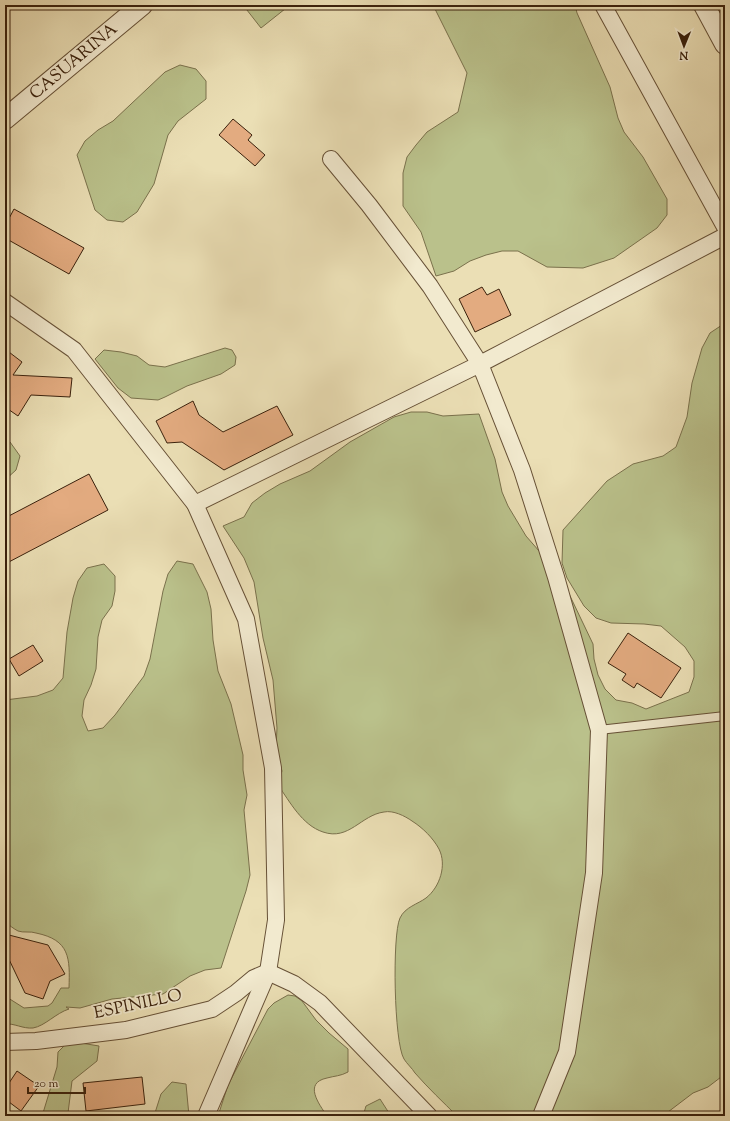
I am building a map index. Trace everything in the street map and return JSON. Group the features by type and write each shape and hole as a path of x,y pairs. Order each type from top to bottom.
{"street":[{"name":"CASUARINA","path":"5,119 142,5"},
{"path":"603,5 725,227"},
{"path":"704,5 725,44"},
{"path":"331,159 369,205 430,286 480,364 522,470 556,577 599,730 594,873 567,1052 541,1116"},
{"path":"195,504 480,364 725,236"},
{"path":"5,302 74,350 195,504 246,619 274,768 276,920 268,972 206,1116"},
{"path":"268,972 294,984 320,1003 429,1116"},
{"name":"ESPINILLO","path":"5,1042 36,1041 126,1030 212,1009 236,993 254,978 268,972"}],"lane":[{"path":"599,730 725,716"}],"green space":[{"path":"243,5 290,5 261,28"},
{"path":"433,5 575,5 577,13 610,87 618,118 624,132 643,157 667,199 667,215 657,228 614,258 583,268 547,267 518,251 502,251 470,261 454,271 436,276 421,232 403,206 403,173 407,157 427,132 458,112 467,73"},
{"path":"180,65 196,69 206,81 206,99 178,121 168,135 154,184 137,212 123,222 107,220 95,210 77,155 85,141 98,130 113,121 165,72"},
{"path":"725,324 725,1074 708,1087 693,1093 664,1116 457,1116 430,1090 404,1059 398,1033 396,1012 395,966 397,928 402,914 426,898 435,888 442,869 439,849 431,837 420,827 406,817 391,812 376,814 340,833 332,834 323,832 316,829 303,819 278,785 282,771 276,748 277,728 273,680 263,638 254,582 244,558 223,526 244,517 252,503 265,493 280,484 310,471 350,442 394,417 411,412 427,412 443,416 479,414 495,459 502,492 508,506 526,536 560,575 593,644 594,659 598,675 605,689 616,700 632,703 646,709 689,692 694,677 694,661 685,647 661,626 611,623 596,618 584,606 567,578 562,563 563,530 607,481 633,464 663,456 676,447 687,417 692,383 702,348 710,333"},
{"path":"225,348 232,350 236,357 235,365 221,374 187,386 158,400 131,398 118,388 95,359 104,350 137,356 149,365 165,367"},
{"path":"5,437 20,456 16,470 5,480"},
{"path":"177,561 193,564 207,592 211,609 213,640 218,671 231,704 243,755 243,770 247,795 244,810 250,875 221,968 205,970 190,976 163,994 112,999 80,1008 66,1007 69,1009 37,1027 26,1028 12,1024 5,1024 5,996 24,1008 48,1006 52,1003 61,988 69,988 69,968 66,952 56,940 34,932 18,931 5,922 5,700 37,696 53,690 63,678 67,632 73,598 78,581 87,568 104,564 115,576 115,591 112,606 102,620 98,637 96,669 84,700 82,716 88,731 103,728 115,715 144,676 150,659 163,591 168,574"},
{"path":"288,995 295,996 302,1001 316,1020 348,1049 348,1072 320,1081 316,1084 314,1089 317,1100 327,1116 218,1116 228,1085 268,1009 274,1003"},
{"path":"69,1041 99,1046 97,1061 72,1081 68,1113 70,1116 40,1116 43,1113 57,1067 58,1052"},
{"path":"172,1082 186,1084 189,1116 154,1116 161,1094"},
{"path":"380,1099 389,1113 393,1116 363,1116 366,1106"}],"building":[{"path":"233,119 252,135 248,140 265,155 255,166 219,135"},
{"path":"14,209 84,248 69,274 5,238 5,226"},
{"path":"482,287 487,295 499,289 511,315 475,332 459,299"},
{"path":"5,349 22,362 13,375 72,378 70,397 31,395 18,416 5,407"},
{"path":"193,401 199,415 223,432 277,406 293,435 224,470 182,442 167,443 156,421"},
{"path":"89,474 108,510 5,564 5,518"},
{"path":"628,633 681,668 661,698 637,683 634,688 622,680 626,674 608,663"},
{"path":"33,645 43,661 19,676 9,659"},
{"path":"5,934 48,945 65,974 50,981 43,999 25,993 5,951"},
{"path":"17,1071 39,1086 21,1111 5,1099 5,1089"},
{"path":"142,1077 145,1104 86,1111 83,1083"}]}
